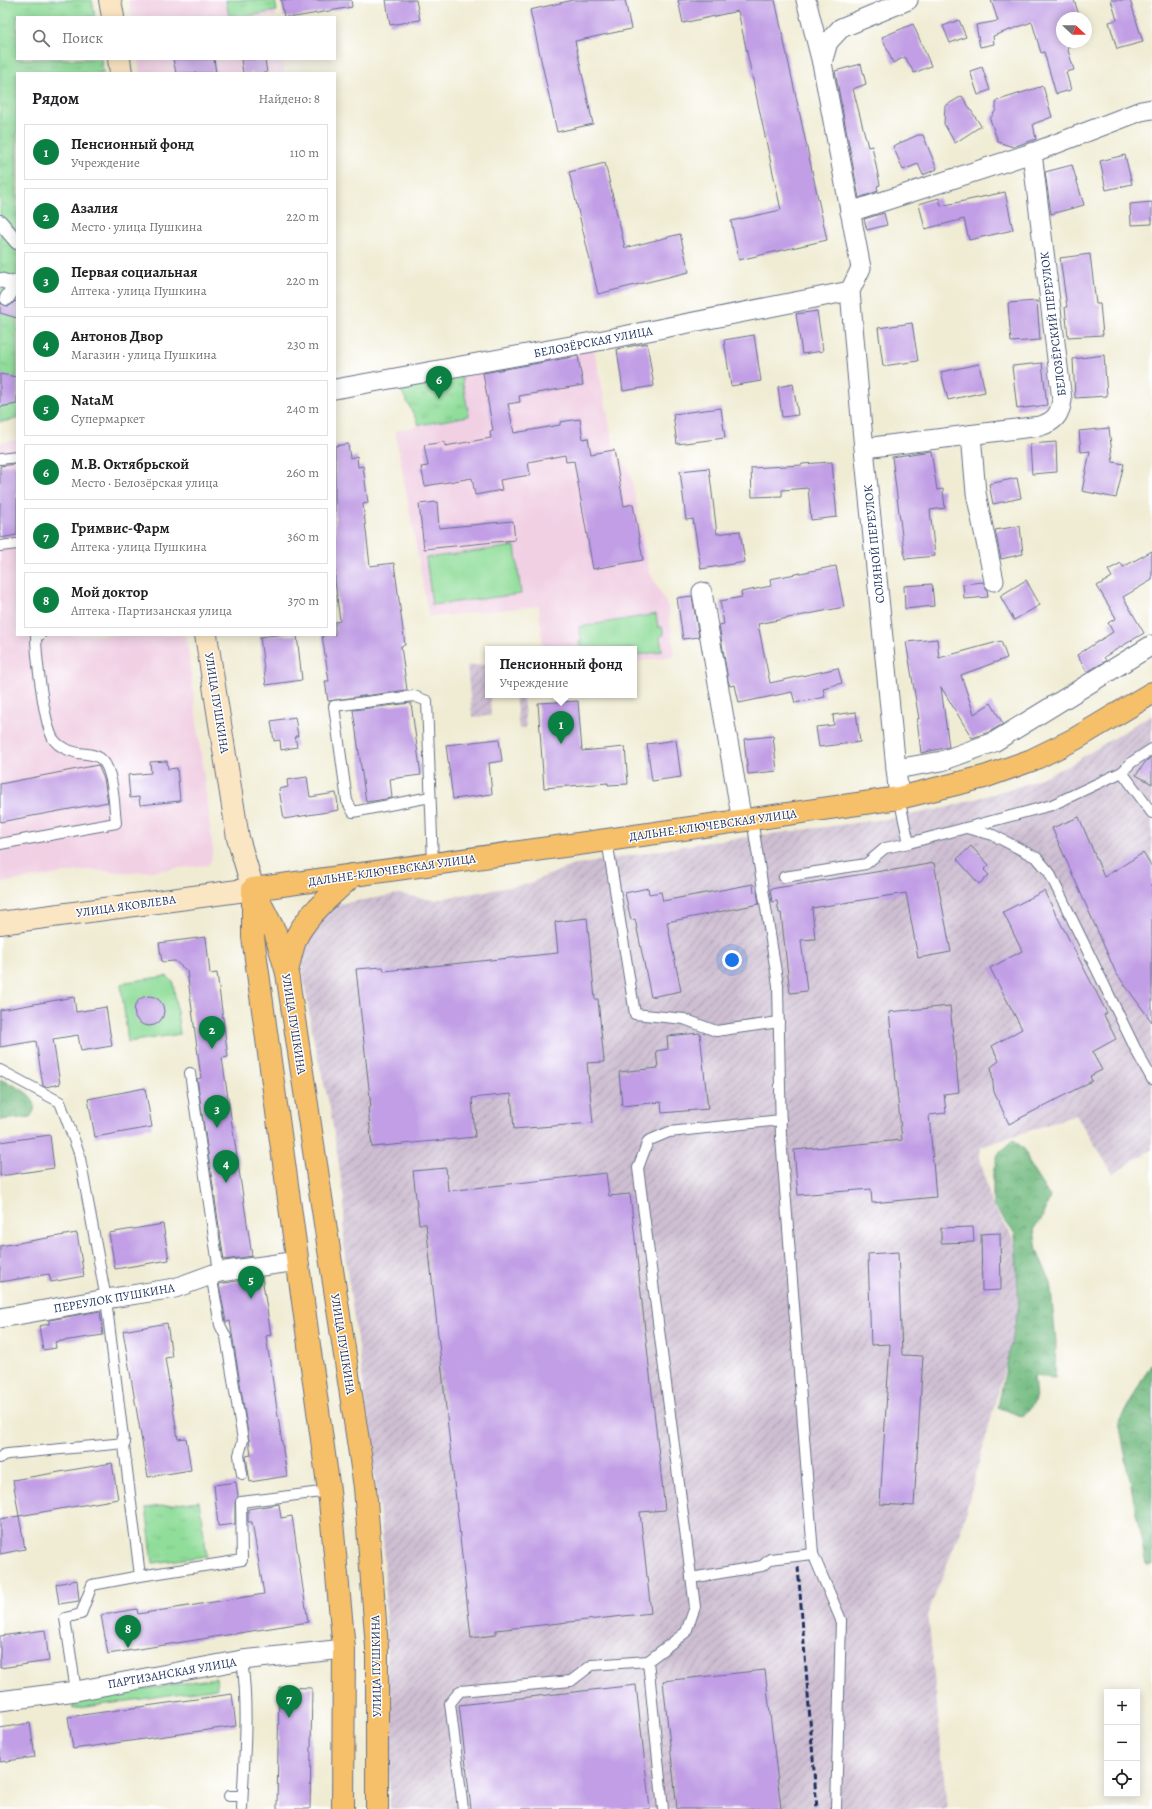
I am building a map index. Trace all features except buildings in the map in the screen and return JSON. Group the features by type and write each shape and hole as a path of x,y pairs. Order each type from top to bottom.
{"main road":[{"path":"110,0 113,16"},
{"path":"119,60 121,72"},
{"name":"УЛИЦА ПУШКИНА","path":"206,636 238,838 253,888 275,932 287,973 365,1487 377,1648 377,1809"},
{"name":"ДАЛЬНЕ-КЛЮЧЕВСКАЯ УЛИЦА","path":"253,888 607,840 899,798 984,777 1032,760 1075,739 1152,693"},
{"path":"287,973 293,947 305,924 314,912 353,875"},
{"name":"УЛИЦА ПУШКИНА","path":"253,888 253,937 329,1491 344,1650 343,1809"},
{"name":"УЛИЦА ЯКОВЛЕВА","path":"0,923 253,888"}],"street":[{"path":"806,0 822,63 861,268 850,290"},
{"path":"822,63 828,42 841,28 908,0"},
{"path":"850,212 1032,154 1141,111 1152,109"},
{"name":"БЕЛОЗЁРСКИЙ ПЕРЕУЛОК","path":"865,448 1040,426 1055,419 1060,410 1062,400 1032,154"},
{"path":"0,222 16,241"},
{"path":"0,280 16,284 7,298"},
{"name":"БЕЛОЗЁРСКАЯ УЛИЦА","path":"336,389 598,341 850,290"},
{"name":"СОЛЯНОЙ ПЕРЕУЛОК","path":"850,290 899,798"},
{"path":"971,435 976,493 994,581"},
{"path":"702,592 747,820"},
{"path":"896,769 942,761 994,742 1152,645"},
{"name":"ПЕРЕУЛОК ПУШКИНА","path":"0,1318 175,1288 215,1273 298,1261"},
{"name":"ПАРТИЗАНСКАЯ УЛИЦА","path":"0,1701 76,1691 242,1660 344,1650"}],"lane":[{"path":"0,459 16,457"},
{"path":"0,546 16,544"},
{"path":"0,844 116,823 111,780 106,764 101,758 67,750 53,739 47,718 36,654 36,636"},
{"path":"430,797 353,812 347,801 334,706 414,696 426,702 433,864"},
{"path":"784,877 866,864 885,848 1052,805 1122,772 1132,762 1152,750"},
{"path":"1122,772 1152,813"},
{"path":"899,798 909,843"},
{"path":"747,820 778,985 781,1120 813,1554 841,1620 836,1809"},
{"path":"966,828 993,835 1037,858 1049,872 1138,1054 1152,1079"},
{"path":"607,840 635,1014 684,1019 716,1031 779,1022"},
{"path":"0,1070 60,1102 79,1154 106,1299 140,1576"},
{"path":"190,1073 220,1325 226,1337 243,1440 239,1455 242,1474"},
{"path":"463,1809 450,1703 460,1691 571,1682 592,1665 648,1661 686,1632 695,1607 638,1168 648,1141 669,1132 781,1120"},
{"path":"0,1458 3,1455 124,1443"},
{"path":"76,1691 65,1618 81,1614 92,1586 140,1576 242,1560 241,1502 329,1491"},
{"path":"691,1578 762,1566 770,1559 813,1554"},
{"path":"242,1660 246,1686 246,1730 242,1809"},
{"path":"648,1661 663,1809"},
{"path":"229,1796 242,1796"}],"shaded area":[{"path":"129,0 274,0 276,16 132,16"},
{"path":"138,60 282,60 284,72 140,72"},
{"path":"594,348 614,446 631,475 649,571 668,607 675,656 637,662 637,646 543,646 539,606 429,617 395,431 468,416 461,374"},
{"path":"16,440 16,636 186,636 213,850 211,861 208,865 133,873 86,870 0,883 0,443"},
{"path":"485,664 485,698 490,698 491,716 472,717 467,666"},
{"path":"515,698 523,698 526,728 519,729"},
{"path":"1152,714 1152,1149 1113,1174 1076,1115 981,1147 980,1157 991,1203 1010,1233 1022,1258 1022,1304 962,1526 928,1613 947,1809 390,1809 384,1548 344,1249 344,1199 330,1108 314,1042 301,962 301,952 304,940 329,910 339,904 399,894 433,900 527,884 571,866 701,843 893,818 945,808 1026,784 1070,765"}],"green space":[{"path":"0,0 92,0 95,16 16,16 16,60 101,60 103,72 16,72 16,419 0,422"},
{"path":"226,0 275,0 277,11 247,16 229,16"},
{"path":"461,374 469,416 419,425 399,386"},
{"path":"515,546 521,594 432,605 426,558"},
{"path":"656,614 658,627 662,627 664,635 660,636 662,651 637,655 637,646 580,646 579,641 582,641 579,627"},
{"path":"167,976 173,982 180,1034 128,1042 121,985 126,982"},
{"path":"0,1079 27,1093 32,1098 34,1110 30,1117 0,1120"},
{"path":"1014,1140 1025,1150 1030,1166 1050,1197 1041,1220 1034,1228 1037,1251 1050,1280 1056,1342 1055,1378 1034,1376 1036,1400 1023,1417 998,1407 1019,1305 1015,1234 993,1205 993,1173 998,1154"},
{"path":"1152,1362 1152,1565 1146,1565 1119,1422"},
{"path":"199,1501 207,1556 153,1563 146,1508"},
{"path":"216,1678 217,1688 73,1709 72,1700"}],"railway":[{"path":"798,1567 817,1809"}],"place":[{"name":"М.В. Октябрьской","path":"439,399"},
{"name":"Пенсионный фонд","path":"561,744"},
{"name":"Азалия","path":"212,1049"},
{"name":"Первая социальная","path":"217,1128"},
{"name":"Антонов Двор","path":"226,1183"},
{"name":"NataM","path":"251,1299"},
{"name":"Мой доктор","path":"128,1648"},
{"name":"Гримвис-Фарм","path":"289,1718"}]}
